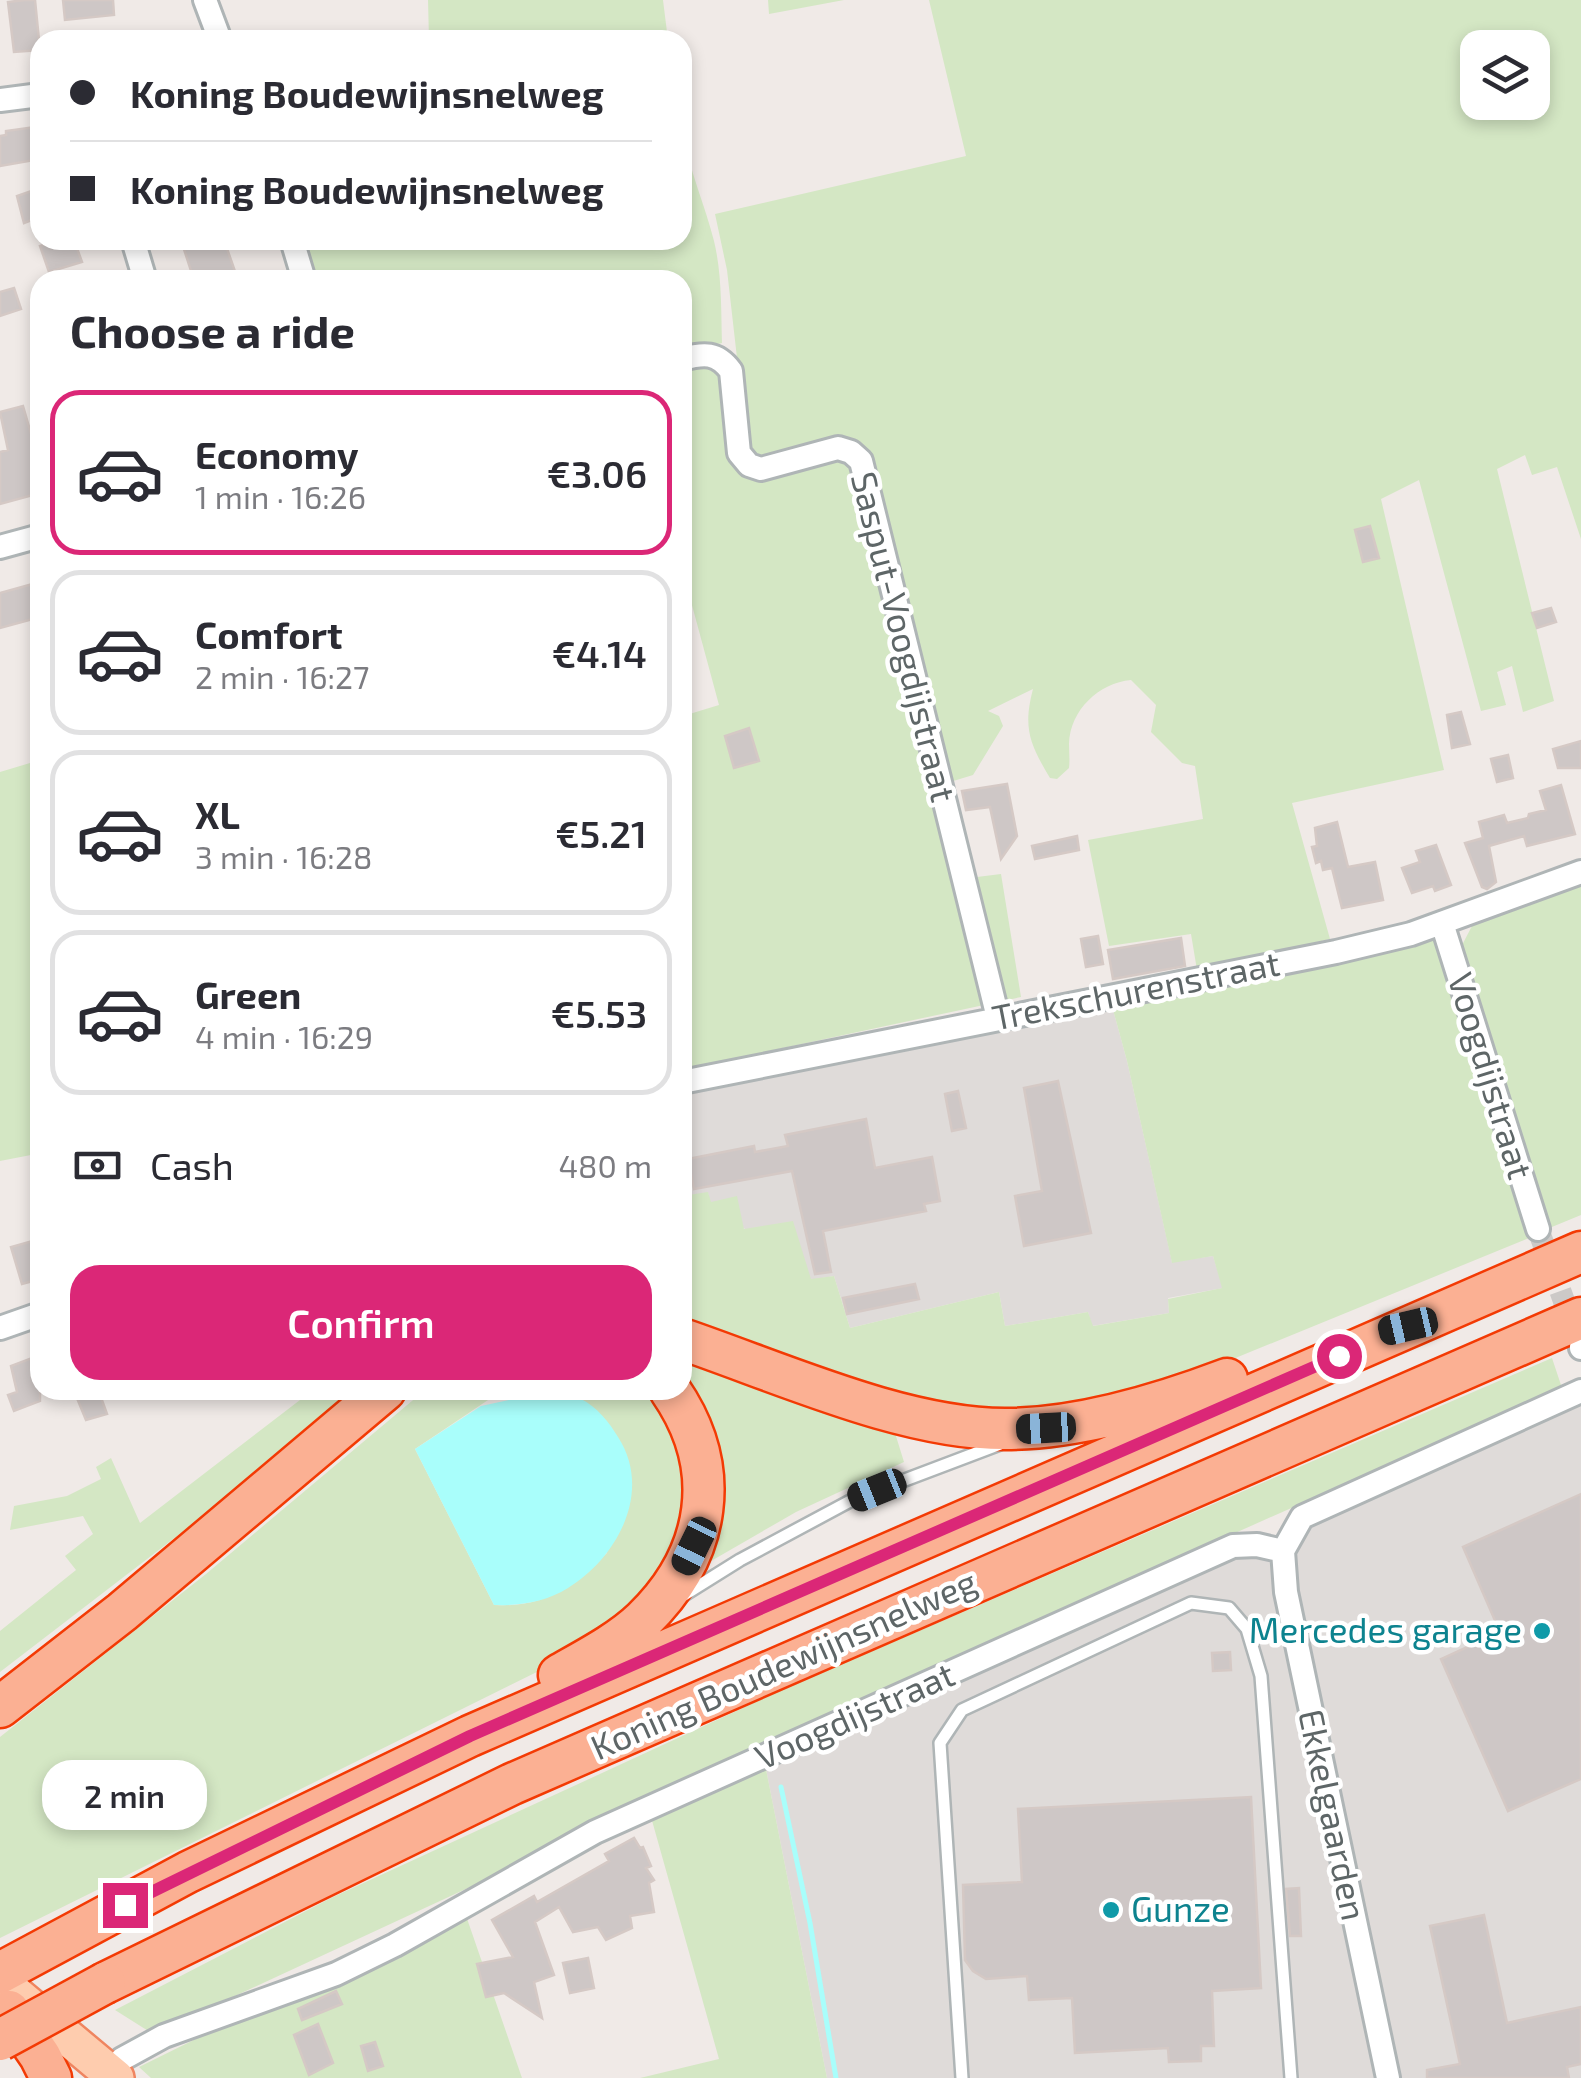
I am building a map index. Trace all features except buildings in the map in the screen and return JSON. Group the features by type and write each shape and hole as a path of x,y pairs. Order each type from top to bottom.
{"highway":[{"name":"Koning Boudewijnsnelweg","path":"2,2002 62,1939 188,1872 470,1736 1581,1252"},
{"name":"Koning Boudewijnsnelweg","path":"2,2002 104,1982 512,1784 1581,1318"},
{"path":"692,1342 920,1419 1001,1429 1046,1428 1182,1396 1304,1350 1408,1326"},
{"path":"0,1706 122,1612 373,1400"},
{"path":"470,1736 642,1621 679,1576 694,1546 705,1486 700,1448 677,1400"},
{"path":"2,2002 51,2078"}],"main road":[{"path":"2,2002 119,2069"},
{"path":"2,2002 84,2078"}],"street":[{"path":"204,0 216,30"},
{"path":"0,100 30,96"},
{"name":"Sasput-Voogdijstraat","path":"692,356 704,353 724,362 731,371 738,453 749,464 762,470 838,448 861,461 998,1018"},
{"path":"0,547 30,539"},
{"name":"Trekschurenstraat","path":"692,1080 1336,952 1442,923 1581,872"},
{"name":"Voogdijstraat","path":"1442,923 1538,1229"},
{"path":"0,1328 30,1318"},
{"path":"1283,1551 1302,1517 1581,1391"},
{"name":"Voogdijstraat","path":"119,2069 164,2036 336,1974 595,1832 1233,1546 1257,1545 1283,1551"},
{"name":"Ekkelgaarden","path":"1283,1551 1286,1592 1388,2078"}],"lane":[{"path":"642,1621 740,1560 852,1500 1046,1428"},
{"path":"962,2078 940,1744 962,1710 1191,1603 1229,1608 1247,1629 1261,1676 1290,2078"}],"shaded area":[{"path":"1112,1006 1172,1262 1213,1256 1223,1288 1168,1298 1169,1313 1092,1326 1088,1312 1005,1326 999,1292 850,1328 834,1276 811,1280 710,1202 708,1193 692,1195 692,1089"},
{"path":"1581,1404 1581,2078 827,2078 765,1764"}],"green space":[{"path":"428,0 663,0 667,30 429,30"},
{"path":"768,0 844,0 769,14"},
{"path":"929,0 1581,0 1581,539 1557,467 1532,475 1525,455 1497,469 1554,701 1523,712 1512,666 1497,672 1506,705 1481,711 1419,480 1381,499 1444,770 1292,803 1330,939 1197,970 1191,934 1109,946 1088,840 1203,819 1195,766 1182,763 1151,732 1156,705 1131,680 1108,686 1088,700 1071,732 1069,768 1057,779 1050,778 1030,735 1028,714 1033,689 988,711 999,716 1003,726 973,775 950,782 867,453 856,442 839,442 765,460 747,446 727,270 715,214 966,156"},
{"path":"692,169 717,253 722,343 692,351 692,270 311,270 304,250 692,250"},
{"path":"708,365 721,369 734,459 761,479 838,459 854,464 961,879 1001,874 1021,997 692,1068 692,713 719,705 692,605 692,369"},
{"path":"30,763 30,1155 0,1161 0,772"},
{"path":"1581,884 1581,1215 1547,1229 1460,949 1472,926"},
{"path":"1436,939 1534,1236 1145,1395 1047,1413 919,1407 692,1335 692,1194 708,1192 711,1202 737,1196 744,1229 793,1221 811,1279 834,1276 850,1328 999,1292 1005,1326 1088,1312 1093,1326 1169,1313 1168,1299 1222,1288 1213,1256 1172,1263 1112,1006"},
{"path":"692,1352 891,1420 904,1462 796,1512 692,1572 685,1400 692,1400"},
{"path":"1552,1358 1562,1388 1199,1549 153,2034 115,2010 331,1898 782,1690"},
{"path":"300,1400 354,1400 0,1672 0,1631 76,1570 65,1556 93,1534 83,1516 10,1530 14,1506 67,1496 101,1479 96,1467 111,1458 140,1523"},
{"path":"413,1400 488,1400 415,1449 494,1605 529,1603 556,1592 607,1553 581,1400 657,1400 669,1416 681,1444 684,1504 676,1534 647,1590 619,1622 549,1666 0,1938 0,1737 206,1574"},
{"path":"765,1764 827,2078 640,2078 719,2059 651,1817"},
{"path":"463,1907 522,2078 151,2078 139,2067"}],"water":[{"path":"509,1400 583,1400 611,1426 628,1458 631,1500 615,1541 586,1575 542,1600 494,1605 415,1449 481,1406"}],"waterway":[{"path":"781,1787 810,1923 836,2078"}],"tunnel":[{"path":"1538,1229 1574,1329"}],"place":[{"name":"Mercedes garage","path":"1542,1631"},
{"name":"Gunze","path":"1111,1910"}],"route":[{"path":"125,1905 470,1736 1339,1356"}]}
